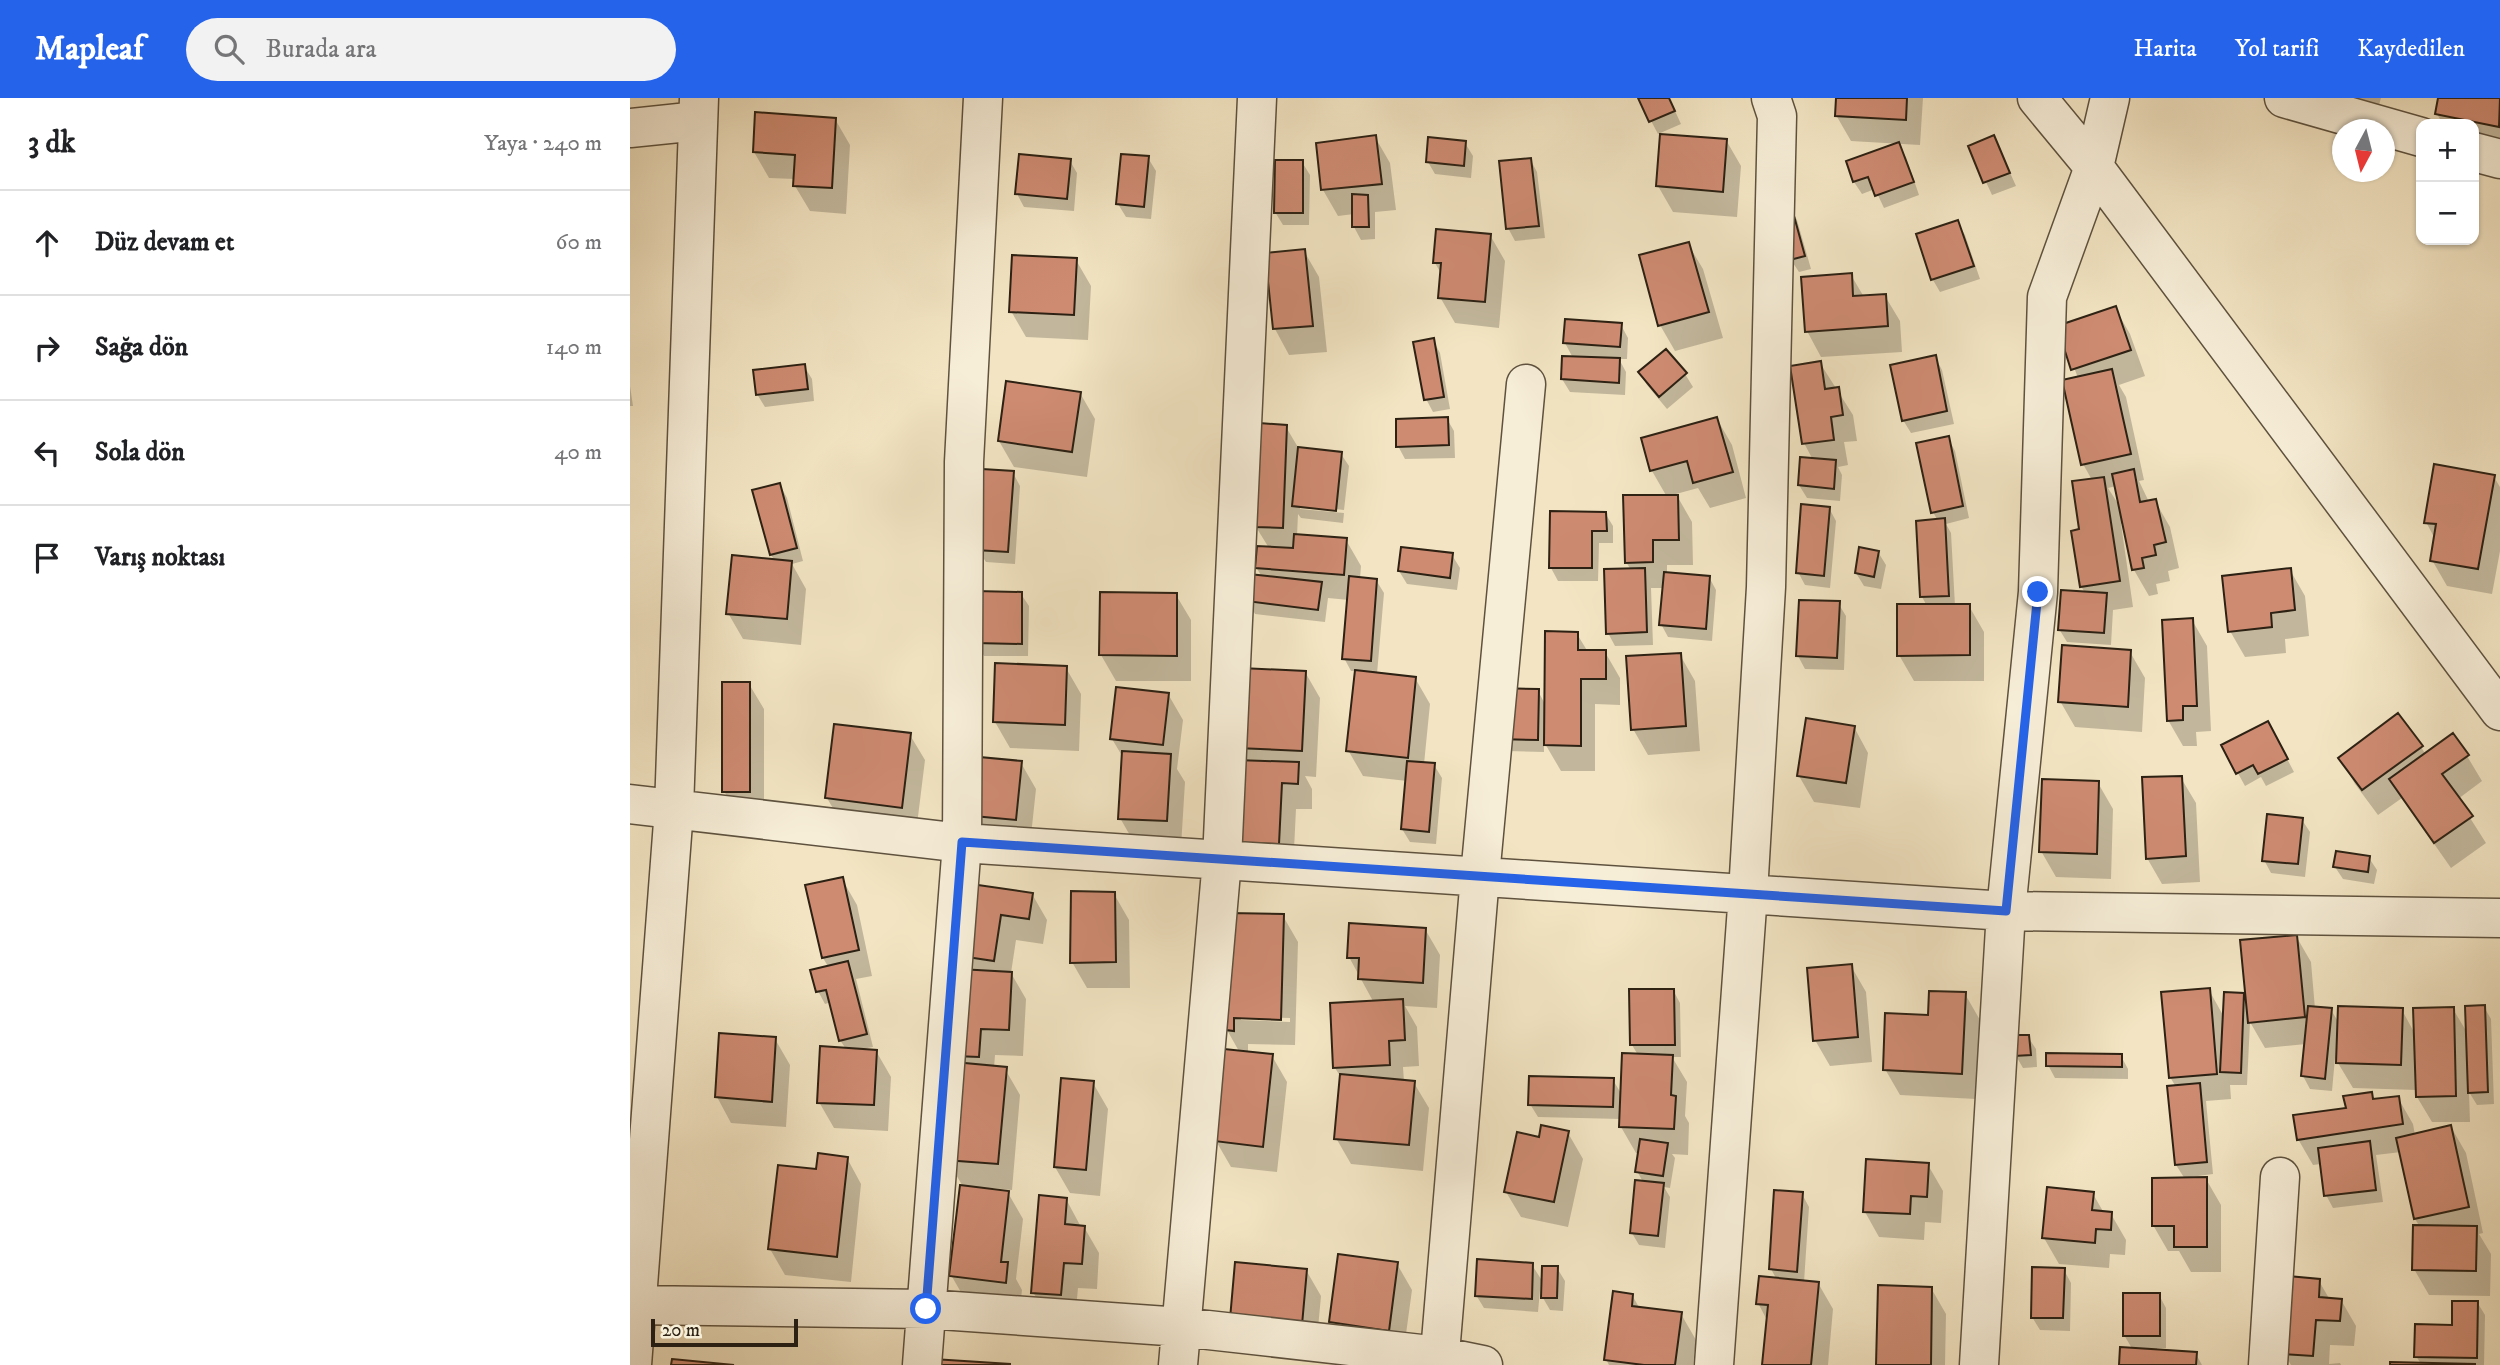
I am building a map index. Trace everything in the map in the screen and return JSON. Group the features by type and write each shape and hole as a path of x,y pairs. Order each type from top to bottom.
{"street":[{"path":"922,1365 962,842 964,462 984,98"},
{"path":"1178,1365 1222,860 1257,98"},
{"path":"1714,1365 1748,893 1766,587 1777,116 1772,98"},
{"path":"2037,98 2094,167 2500,711"},
{"path":"1979,1365 2006,911 2038,592 2047,297 2094,167 2110,98"},
{"path":"2284,98 2416,136"},
{"path":"630,128 699,110 674,809 632,1365"},
{"path":"2479,153 2500,159"},
{"path":"1439,1360 1480,876 1527,384"},
{"path":"630,804 962,842 2006,911 2500,918"},
{"path":"2268,1365 2280,1177"},
{"path":"637,1305 926,1309 1181,1327 1483,1365"}],"building":[{"path":"1638,98 1669,98 1675,111 1649,122"},
{"path":"1836,98 1907,98 1906,120 1835,116"},
{"path":"2438,98 2500,98 2499,127 2479,123 2479,119 2460,119 2435,114"},
{"path":"755,112 836,118 832,188 793,186 795,155 753,152"},
{"path":"1660,134 1727,139 1723,192 1656,186"},
{"path":"1376,135 1382,184 1321,190 1316,143"},
{"path":"1994,135 2010,173 1983,183 1968,146"},
{"path":"1428,137 1466,141 1464,166 1426,162"},
{"path":"1899,142 1914,182 1875,196 1868,177 1853,182 1846,161"},
{"path":"1019,154 1071,159 1067,199 1015,194"},
{"path":"1121,154 1149,156 1144,207 1116,204"},
{"path":"1531,158 1539,226 1506,229 1499,161"},
{"path":"1275,160 1303,160 1303,213 1274,213"},
{"path":"1352,194 1368,195 1369,227 1352,227"},
{"path":"1791,205 1805,256 1790,260"},
{"path":"1958,220 1974,266 1931,280 1916,234"},
{"path":"1436,229 1491,234 1485,302 1438,298 1441,263 1433,263"},
{"path":"1689,242 1709,312 1658,326 1639,255"},
{"path":"1305,249 1313,326 1273,329 1265,253"},
{"path":"1012,255 1077,258 1074,315 1009,312"},
{"path":"1852,273 1853,296 1886,294 1888,326 1805,332 1801,277"},
{"path":"2116,306 2131,350 2071,370 2057,326"},
{"path":"1565,319 1622,323 1620,347 1563,343"},
{"path":"1434,338 1444,397 1424,400 1413,342"},
{"path":"1666,349 1687,373 1659,397 1638,372"},
{"path":"1936,355 1947,411 1902,421 1890,365"},
{"path":"1562,356 1620,358 1619,383 1561,379"},
{"path":"1821,361 1825,389 1839,387 1843,415 1831,417 1834,440 1802,444 1790,366"},
{"path":"805,364 808,389 756,395 753,370"},
{"path":"2112,369 2131,454 2081,465 2062,380"},
{"path":"1006,381 1081,392 1072,452 998,441"},
{"path":"1448,417 1449,445 1396,447 1396,419"},
{"path":"1717,417 1733,472 1693,483 1687,461 1650,471 1641,438"},
{"path":"1259,423 1287,425 1283,528 1254,527"},
{"path":"1949,436 1963,506 1931,513 1916,443"},
{"path":"1298,447 1342,452 1336,511 1292,506"},
{"path":"1800,457 1836,460 1834,489 1798,485"},
{"path":"2434,464 2495,475 2478,569 2430,561 2436,524 2424,523"},
{"path":"982,469 1014,471 1008,552 976,550"},
{"path":"2134,469 2140,502 2156,499 2166,542 2154,545 2156,555 2142,558 2144,568 2132,570 2112,474"},
{"path":"2104,477 2120,581 2080,587 2071,531 2079,529 2072,481"},
{"path":"780,483 797,548 770,555 752,490"},
{"path":"1623,495 1678,495 1679,540 1653,540 1653,562 1625,563"},
{"path":"1801,504 1830,507 1824,576 1796,573"},
{"path":"1550,511 1606,512 1607,531 1592,531 1592,568 1549,568"},
{"path":"1945,518 1949,596 1920,597 1916,521"},
{"path":"1294,534 1347,538 1344,575 1255,568 1257,546 1293,548"},
{"path":"1401,547 1453,553 1450,578 1398,571"},
{"path":"1859,547 1879,551 1874,577 1855,573"},
{"path":"732,555 792,561 787,619 726,614"},
{"path":"1645,568 1647,632 1606,634 1604,569"},
{"path":"2291,568 2295,610 2271,613 2272,627 2228,632 2222,576"},
{"path":"1664,572 1710,576 1706,629 1659,625"},
{"path":"1249,574 1322,582 1318,610 1246,601"},
{"path":"1349,576 1377,579 1371,661 1342,659"},
{"path":"2061,590 2107,593 2104,633 2058,630"},
{"path":"975,591 1022,592 1022,644 975,643"},
{"path":"1100,592 1177,593 1177,656 1099,655"},
{"path":"1799,600 1840,601 1837,658 1796,656"},
{"path":"1897,604 1970,604 1970,655 1897,656"},
{"path":"2193,618 2197,706 2183,706 2183,720 2167,721 2162,620"},
{"path":"1545,631 1578,632 1578,650 1606,650 1606,679 1581,679 1581,746 1544,745"},
{"path":"2062,645 2131,650 2128,707 2058,702"},
{"path":"1681,653 1686,726 1631,730 1626,656"},
{"path":"995,663 1067,666 1065,725 993,722"},
{"path":"1241,668 1306,671 1302,751 1237,748"},
{"path":"1355,670 1416,677 1408,758 1346,751"},
{"path":"722,682 750,682 750,792 722,792"},
{"path":"1116,687 1169,693 1163,745 1110,739"},
{"path":"1498,688 1539,689 1538,740 1497,739"},
{"path":"2398,713 2423,746 2362,790 2338,758"},
{"path":"1806,718 1855,726 1846,783 1797,776"},
{"path":"2268,721 2288,759 2258,774 2253,765 2236,774 2221,745"},
{"path":"834,724 911,733 902,808 825,798"},
{"path":"2453,733 2469,755 2442,774 2473,816 2434,843 2389,779"},
{"path":"1122,751 1171,754 1167,821 1118,819"},
{"path":"969,756 1022,761 1016,820 963,815"},
{"path":"1236,760 1299,762 1298,784 1282,783 1279,844 1233,843"},
{"path":"1407,761 1435,763 1429,832 1401,829"},
{"path":"2182,776 2186,856 2146,859 2142,777"},
{"path":"2042,779 2099,781 2097,854 2039,852"},
{"path":"2267,814 2303,818 2298,864 2262,861"},
{"path":"2336,851 2370,856 2368,872 2333,867"},
{"path":"843,877 859,950 822,958 805,885"},
{"path":"971,884 1033,893 1029,919 1001,915 994,961 960,956"},
{"path":"1071,891 1115,892 1116,962 1070,963"},
{"path":"1229,913 1284,914 1281,1020 1234,1018 1234,1031 1226,1030"},
{"path":"1349,923 1426,928 1423,983 1358,979 1359,958 1347,958"},
{"path":"2297,935 2305,1017 2248,1023 2240,940"},
{"path":"848,961 867,1034 839,1041 826,990 816,992 810,970"},
{"path":"1852,964 1858,1037 1813,1041 1807,968"},
{"path":"959,969 1012,972 1009,1030 981,1029 979,1057 955,1056"},
{"path":"2210,988 2217,1074 2169,1078 2161,992"},
{"path":"1629,989 1674,989 1675,1045 1630,1045"},
{"path":"1929,991 1966,992 1962,1074 1883,1070 1885,1013 1928,1015"},
{"path":"2224,992 2244,993 2241,1073 2220,1072"},
{"path":"1403,999 1405,1040 1389,1041 1390,1065 1333,1068 1330,1003"},
{"path":"2485,1005 2488,1092 2468,1093 2465,1006"},
{"path":"2308,1006 2332,1008 2325,1079 2301,1076"},
{"path":"2338,1006 2403,1008 2401,1065 2336,1063"},
{"path":"2454,1007 2456,1096 2416,1097 2413,1008"},
{"path":"719,1033 776,1037 772,1102 715,1097"},
{"path":"2013,1035 2029,1035 2031,1055 2014,1056"},
{"path":"820,1046 877,1050 874,1105 817,1103"},
{"path":"1224,1049 1273,1054 1263,1147 1214,1141"},
{"path":"1622,1053 1673,1055 1671,1095 1676,1096 1674,1129 1619,1127"},
{"path":"2046,1053 2122,1054 2122,1067 2046,1066"},
{"path":"954,1062 1007,1067 998,1164 945,1160"},
{"path":"1340,1074 1415,1081 1409,1145 1334,1139"},
{"path":"1529,1076 1614,1078 1613,1107 1528,1105"},
{"path":"1061,1078 1094,1081 1086,1170 1054,1167"},
{"path":"2200,1083 2207,1162 2175,1165 2167,1086"},
{"path":"2372,1092 2373,1099 2399,1096 2403,1124 2297,1140 2293,1115 2346,1108 2343,1096"},
{"path":"1541,1125 1569,1131 1554,1202 1504,1192 1517,1132 1539,1137"},
{"path":"2451,1125 2469,1207 2414,1219 2396,1138"},
{"path":"1640,1139 1668,1143 1663,1176 1635,1172"},
{"path":"2370,1141 2376,1190 2324,1196 2318,1148"},
{"path":"818,1153 848,1157 837,1257 768,1249 778,1165 816,1169"},
{"path":"1866,1159 1929,1163 1927,1197 1911,1196 1910,1214 1863,1212"},
{"path":"2207,1177 2207,1247 2174,1247 2174,1226 2152,1226 2152,1178"},
{"path":"1635,1180 1664,1183 1658,1236 1630,1233"},
{"path":"960,1185 1009,1191 1001,1262 1008,1262 1006,1283 949,1276"},
{"path":"2047,1187 2094,1192 2092,1210 2112,1212 2111,1230 2096,1229 2095,1243 2042,1238"},
{"path":"1774,1190 1803,1192 1797,1272 1769,1269"},
{"path":"1039,1195 1067,1198 1065,1224 1085,1226 1082,1264 1064,1263 1061,1295 1031,1293"},
{"path":"2413,1225 2477,1226 2476,1271 2412,1270"},
{"path":"1338,1254 1398,1262 1389,1331 1329,1322"},
{"path":"1477,1259 1533,1263 1532,1299 1475,1296"},
{"path":"1235,1262 1307,1269 1302,1325 1230,1319"},
{"path":"1542,1266 1558,1266 1557,1298 1541,1298"},
{"path":"2032,1267 2065,1268 2063,1318 2031,1318"},
{"path":"1759,1276 1819,1282 1811,1365 1762,1365 1768,1305 1756,1304"},
{"path":"2288,1276 2320,1279 2319,1297 2342,1299 2340,1321 2316,1320 2313,1356 2283,1354"},
{"path":"1878,1285 1932,1287 1931,1365 1876,1365"},
{"path":"1613,1291 1633,1294 1632,1306 1682,1312 1675,1365 1644,1365 1604,1360"},
{"path":"2123,1293 2160,1293 2160,1336 2123,1336"},
{"path":"2452,1301 2478,1301 2477,1358 2414,1357 2415,1324 2452,1325"},
{"path":"2120,1347 2197,1352 2196,1365 2119,1365"},
{"path":"672,1359 734,1365 671,1365"},
{"path":"933,1359 1010,1364 1010,1365 933,1365"},
{"path":"2390,1362 2476,1364 2390,1365"}],"route":[{"path":"926,1309 962,842 2006,911 2038,592"}]}
